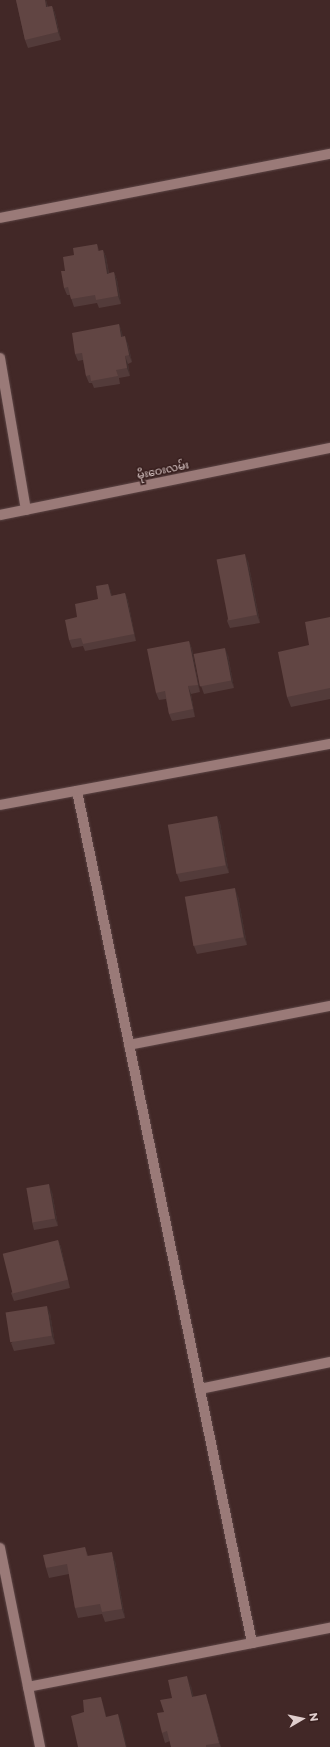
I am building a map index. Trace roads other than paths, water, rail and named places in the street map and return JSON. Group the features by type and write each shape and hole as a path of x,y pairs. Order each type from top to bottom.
{"street":[{"path":"0,218 330,154"},
{"path":"0,358 26,510"},
{"name":"မိုးဝေးလမ်း","path":"0,515 330,448"},
{"path":"0,805 330,744"},
{"path":"77,791 252,1643"},
{"path":"129,1045 330,1006"},
{"path":"200,1389 330,1362"},
{"path":"0,1548 40,1747"},
{"path":"28,1687 330,1628"}]}
